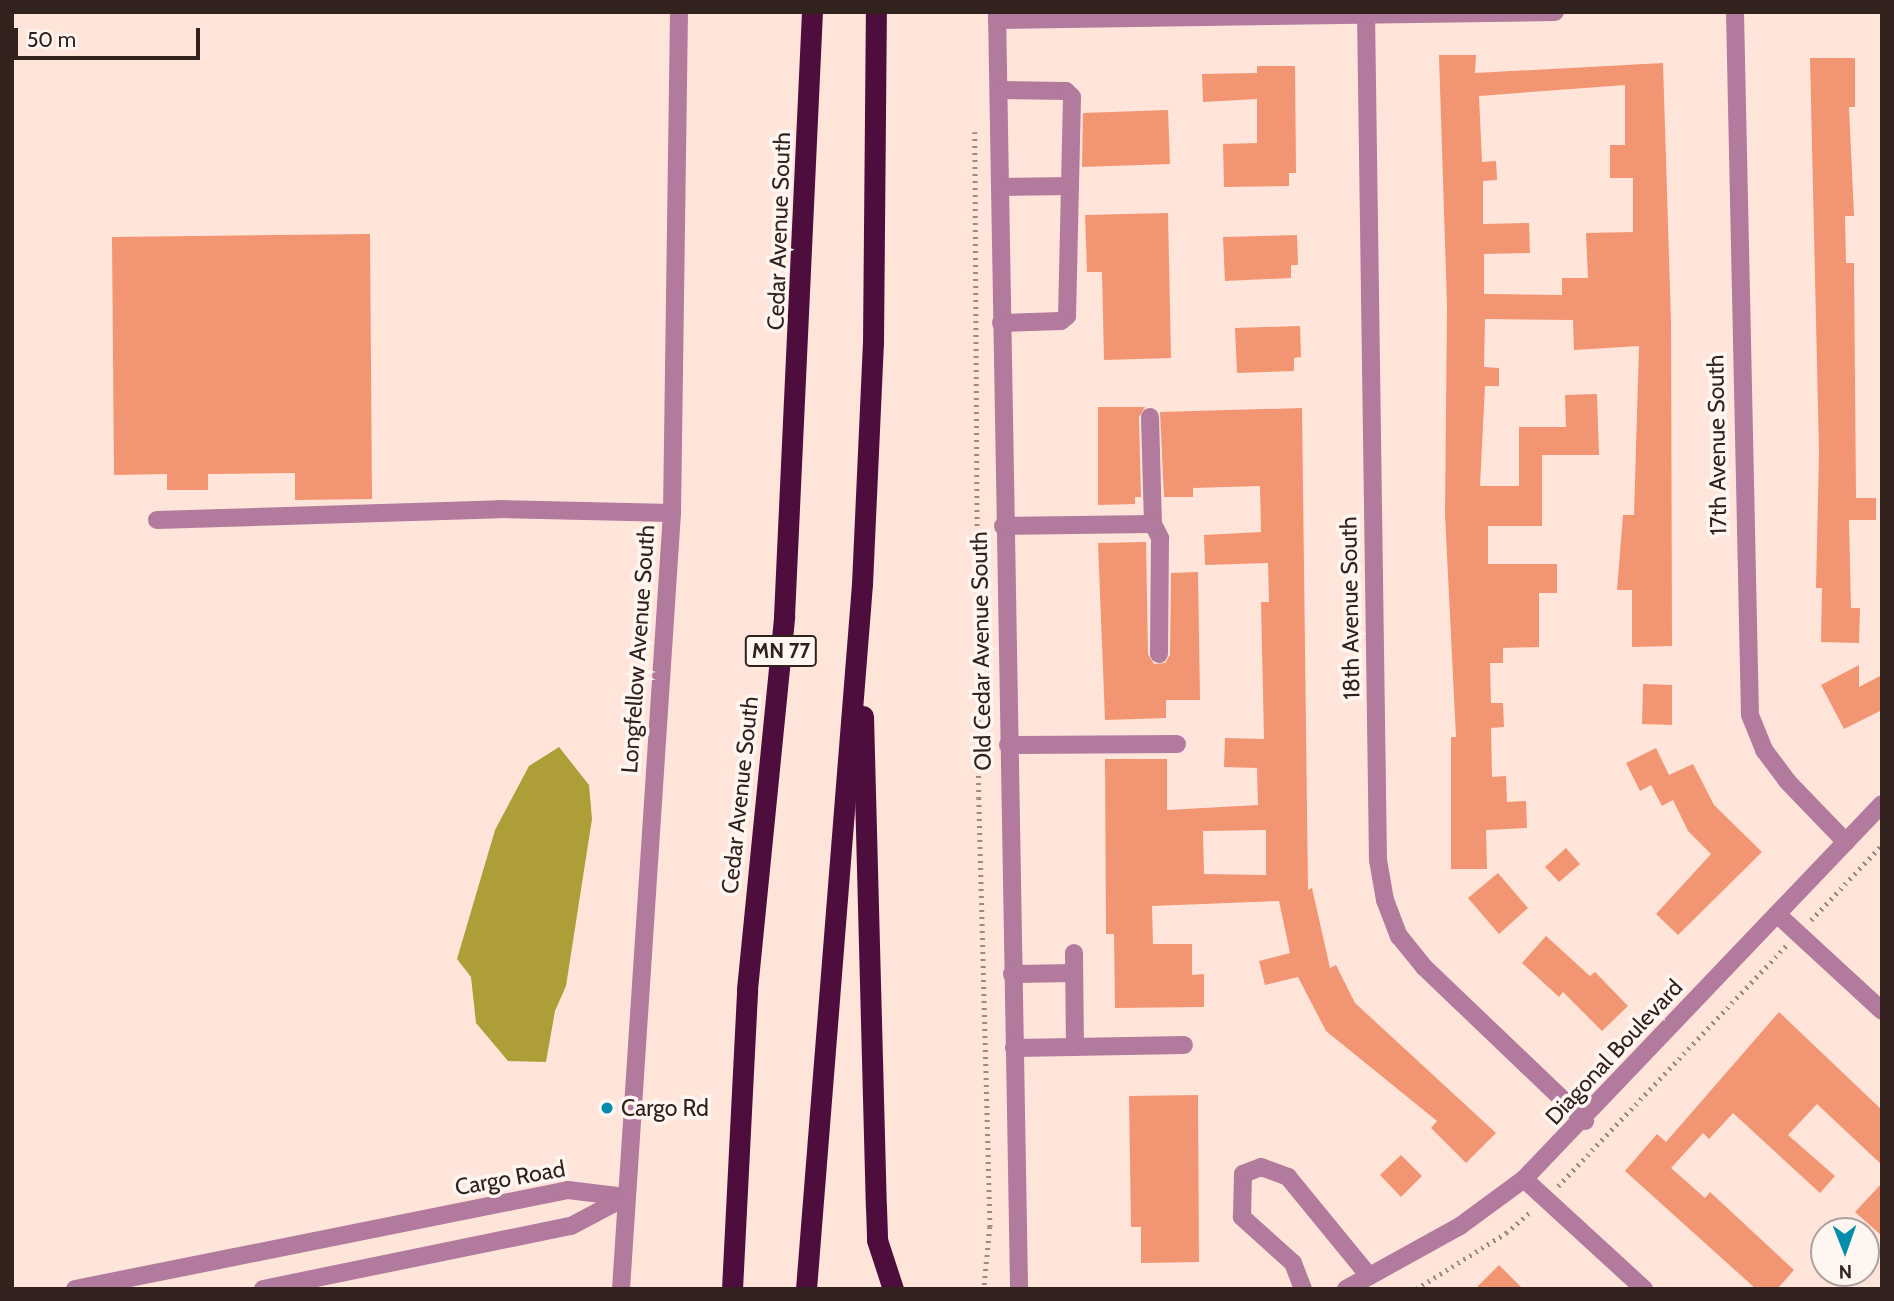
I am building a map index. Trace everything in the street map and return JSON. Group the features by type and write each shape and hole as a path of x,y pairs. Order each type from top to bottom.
{"highway":[{"name":"Cedar Avenue South","path":"732,1289 747,989 790,533 812,12"},
{"path":"806,1289 862,584 873,343 876,12"},
{"path":"862,584 867,1014 877,1240 893,1289"}],"street":[{"name":"Longfellow Avenue South","path":"621,1289 672,513 679,12"},
{"path":"997,16 1555,12"},
{"name":"17th Avenue South","path":"1735,12 1750,715 1764,750 1787,781 1846,842"},
{"name":"18th Avenue South","path":"1366,14 1378,860 1385,900 1399,936 1424,967 1585,1121"},
{"name":"Old Cedar Avenue South","path":"997,16 1000,90 1003,526 1019,1289"},
{"path":"1000,90 1066,91 1072,97 1067,316 1061,321 1001,323"},
{"path":"1000,187 1070,186"},
{"path":"1150,417 1153,524 1160,538 1159,654"},
{"path":"157,520 500,509 672,513"},
{"path":"1003,526 1153,524"},
{"path":"1007,745 1177,744"},
{"name":"Diagonal Boulevard","path":"1346,1289 1460,1226 1524,1179 1585,1121 1882,804"},
{"path":"1777,914 1882,1011"},
{"path":"1074,953 1075,1047"},
{"path":"1012,974 1074,973"},
{"path":"1014,1048 1184,1045"},
{"path":"1303,1289 1293,1263 1242,1217 1243,1174 1261,1167 1288,1177 1369,1276"},
{"path":"1524,1179 1644,1289"},
{"name":"Cargo Road","path":"75,1289 568,1190 626,1197"},
{"path":"263,1289 571,1226 626,1197"}],"path":[{"path":"975,123 979,798 990,1227 984,1289"},
{"path":"1815,916 1882,845"},
{"path":"1566,1178 1782,950"},
{"path":"1416,1289 1506,1233 1530,1212"}],"shaded area":[{"path":"559,747 589,785 592,819 566,986 555,1011 546,1062 508,1061 476,1023 471,977 457,959 495,830 529,766"}],"building":[{"path":"1439,55 1476,55 1475,73 1663,63 1671,322 1672,646 1632,647 1632,590 1617,590 1623,515 1634,515 1639,346 1574,350 1573,320 1485,319 1484,367 1499,368 1499,386 1485,386 1480,486 1519,486 1519,427 1566,427 1565,395 1597,394 1599,455 1542,455 1542,526 1488,526 1488,564 1557,564 1557,593 1539,593 1539,647 1503,648 1503,663 1490,663 1491,703 1503,703 1504,727 1491,728 1492,777 1506,776 1507,802 1526,801 1527,828 1486,830 1487,869 1451,869 1451,737 1456,737 1445,515 1447,305","holes":["1625,85 1625,145 1610,145 1610,178 1633,178 1633,232 1586,233 1588,278 1562,278 1562,295 1484,294 1484,254 1530,253 1529,223 1483,224 1483,181 1497,180 1496,161 1482,162 1479,96"]},
{"path":"1810,58 1855,58 1855,107 1849,107 1854,216 1845,216 1846,263 1854,263 1856,498 1876,498 1876,520 1849,520 1851,608 1860,608 1859,643 1821,642 1822,588 1816,588 1819,452"},
{"path":"1257,66 1295,66 1296,173 1289,173 1289,186 1224,187 1223,144 1257,143 1257,99 1203,102 1202,74 1257,73"},
{"path":"1168,110 1170,164 1082,167 1083,113"},
{"path":"1168,213 1171,358 1104,360 1102,272 1087,272 1085,215"},
{"path":"370,234 372,499 295,500 295,473 208,474 208,490 167,490 167,474 114,475 112,237"},
{"path":"1297,235 1298,265 1291,265 1291,278 1225,281 1223,237"},
{"path":"1300,326 1301,357 1294,358 1294,371 1237,373 1235,328"},
{"path":"1098,407 1145,407 1139,417 1141,497 1135,497 1135,504 1098,505"},
{"path":"1302,408 1308,890 1312,888 1330,968 1336,965 1355,1003 1496,1133 1466,1163 1431,1128 1437,1121 1326,1031 1298,977 1265,985 1259,961 1290,953 1279,901 1152,906 1153,944 1192,944 1192,975 1204,974 1204,1007 1115,1008 1114,934 1106,934 1105,759 1167,759 1167,810 1258,805 1257,768 1224,767 1225,738 1264,739 1261,602 1269,602 1268,563 1205,565 1204,535 1261,532 1260,486 1193,488 1193,497 1164,497 1160,412","holes":["1266,830 1266,875 1204,874 1203,831"]},
{"path":"1146,542 1148,654 1154,664 1165,663 1170,655 1171,573 1198,572 1200,700 1166,700 1166,718 1105,720 1098,543"},
{"path":"1859,665 1859,687 1882,675 1882,710 1844,729 1821,685"},
{"path":"1643,684 1672,685 1672,725 1642,724"},
{"path":"1656,748 1669,775 1693,764 1714,805 1762,852 1678,935 1656,914 1711,854 1688,831 1673,800 1662,806 1651,785 1640,791 1626,763"},
{"path":"1566,848 1580,864 1559,882 1545,867"},
{"path":"1498,873 1528,908 1499,934 1468,898"},
{"path":"1546,936 1590,976 1595,972 1628,1006 1602,1031 1563,992 1559,997 1522,963"},
{"path":"1779,1012 1882,1110 1882,1165 1817,1104 1788,1135 1835,1176 1820,1193 1733,1113 1709,1139 1703,1133 1671,1168 1705,1198 1710,1192 1794,1270 1777,1289 1756,1289 1625,1171 1657,1134 1666,1142"},
{"path":"1198,1095 1199,1262 1141,1263 1141,1227 1131,1227 1129,1096"},
{"path":"1401,1155 1422,1176 1401,1197 1380,1175"},
{"path":"1882,1183 1882,1236 1880,1217 1861,1217 1855,1212"},
{"path":"1499,1265 1523,1289 1475,1289"}],"place":[{"name":"Cargo Rd","path":"607,1108"}]}
